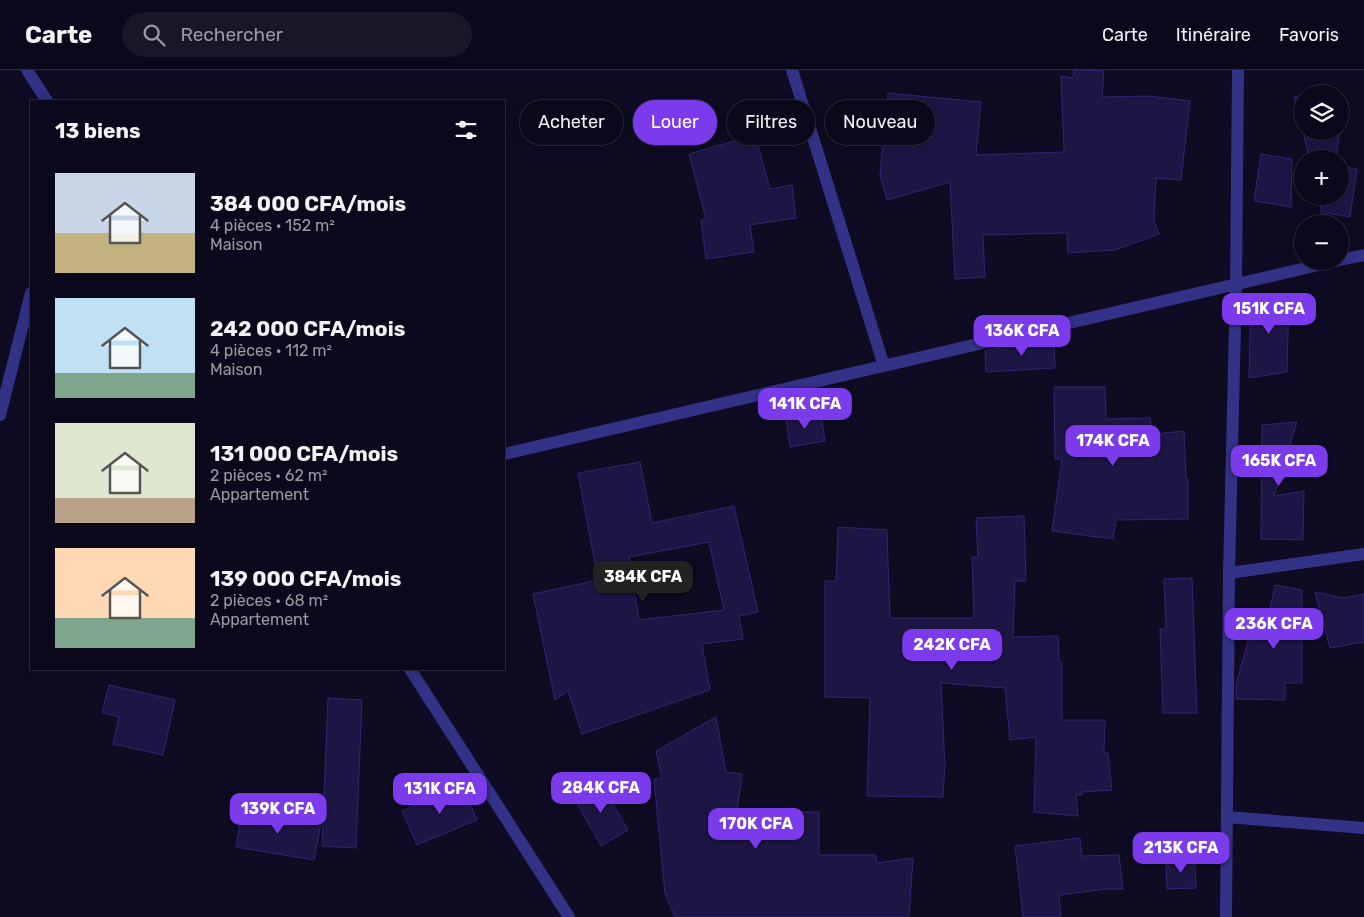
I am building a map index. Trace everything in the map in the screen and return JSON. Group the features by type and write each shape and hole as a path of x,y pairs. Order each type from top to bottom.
{"street":[{"path":"27,70 46,100"},
{"path":"792,70 884,366"},
{"path":"1226,917 1229,573 1236,284 1238,70"},
{"path":"1349,258 1364,255"},
{"path":"505,454 1297,270"},
{"path":"0,415 30,297"},
{"path":"1229,573 1364,554"},
{"path":"411,670 568,917"},
{"path":"1227,817 1364,828"}],"building":[{"path":"1074,70 1104,71 1102,97 1148,96 1190,101 1181,180 1156,178 1154,221 1159,234 1115,250 1068,253 1067,233 983,235 985,277 955,279 950,182 887,200 880,175 883,145 935,145 935,100 887,100 888,93 981,102 976,155 1064,152 1061,76 1073,78"},
{"path":"1305,140 1339,140 1337,150 1307,150"},
{"path":"727,143 727,145 758,145 770,189 792,185 796,218 750,225 754,252 706,259 701,220 706,219 689,154"},
{"path":"1261,154 1292,159 1291,207 1254,201"},
{"path":"1349,168 1357,169 1350,217 1349,215 1327,213 1327,215 1322,215 1320,205 1349,205"},
{"path":"1251,295 1289,296 1287,372 1249,378"},
{"path":"1054,339 1055,368 986,372 985,351 1028,341"},
{"path":"1054,387 1105,387 1106,419 1150,418 1153,434 1184,431 1186,479 1188,479 1188,519 1116,520 1113,539 1052,531 1062,459 1055,459"},
{"path":"821,413 825,441 790,447 786,418"},
{"path":"1297,422 1274,496 1304,491 1303,540 1261,539 1262,425"},
{"path":"640,462 652,523 734,506 758,612 739,616 743,639 702,644 710,690 582,734 568,691 555,700 533,594 598,580 578,473","holes":["709,542 724,610 639,620 629,557"]},
{"path":"1024,516 1026,581 1015,581 1013,637 1058,636 1059,662 1062,662 1062,720 1105,720 1104,753 1108,753 1112,790 1082,792 1082,795 1076,795 1078,816 1034,812 1036,737 1010,740 1005,688 941,683 945,766 943,797 867,796 870,698 825,697 825,581 836,581 838,527 887,530 890,618 974,618 972,557 978,557 976,518"},
{"path":"1192,578 1197,713 1163,713 1160,629 1166,629 1164,579"},
{"path":"1275,585 1302,590 1302,683 1285,683 1285,700 1236,699 1236,685 1255,616 1268,619"},
{"path":"1315,592 1343,598 1364,594 1364,642 1330,648"},
{"path":"109,685 175,700 163,755 113,744 119,717 102,713"},
{"path":"328,698 362,700 356,848 322,846"},
{"path":"716,717 726,772 742,774 737,811 819,812 819,855 876,855 877,863 913,858 909,917 675,917 665,894 654,779 662,779 656,751"},
{"path":"601,783 628,830 601,846 574,798"},
{"path":"462,785 477,820 417,845 402,811"},
{"path":"242,810 321,823 314,860 236,847"},
{"path":"1080,838 1082,856 1119,855 1123,889 1059,895 1061,917 1023,917 1015,846"},
{"path":"1195,860 1196,888 1167,889 1166,861"}]}
